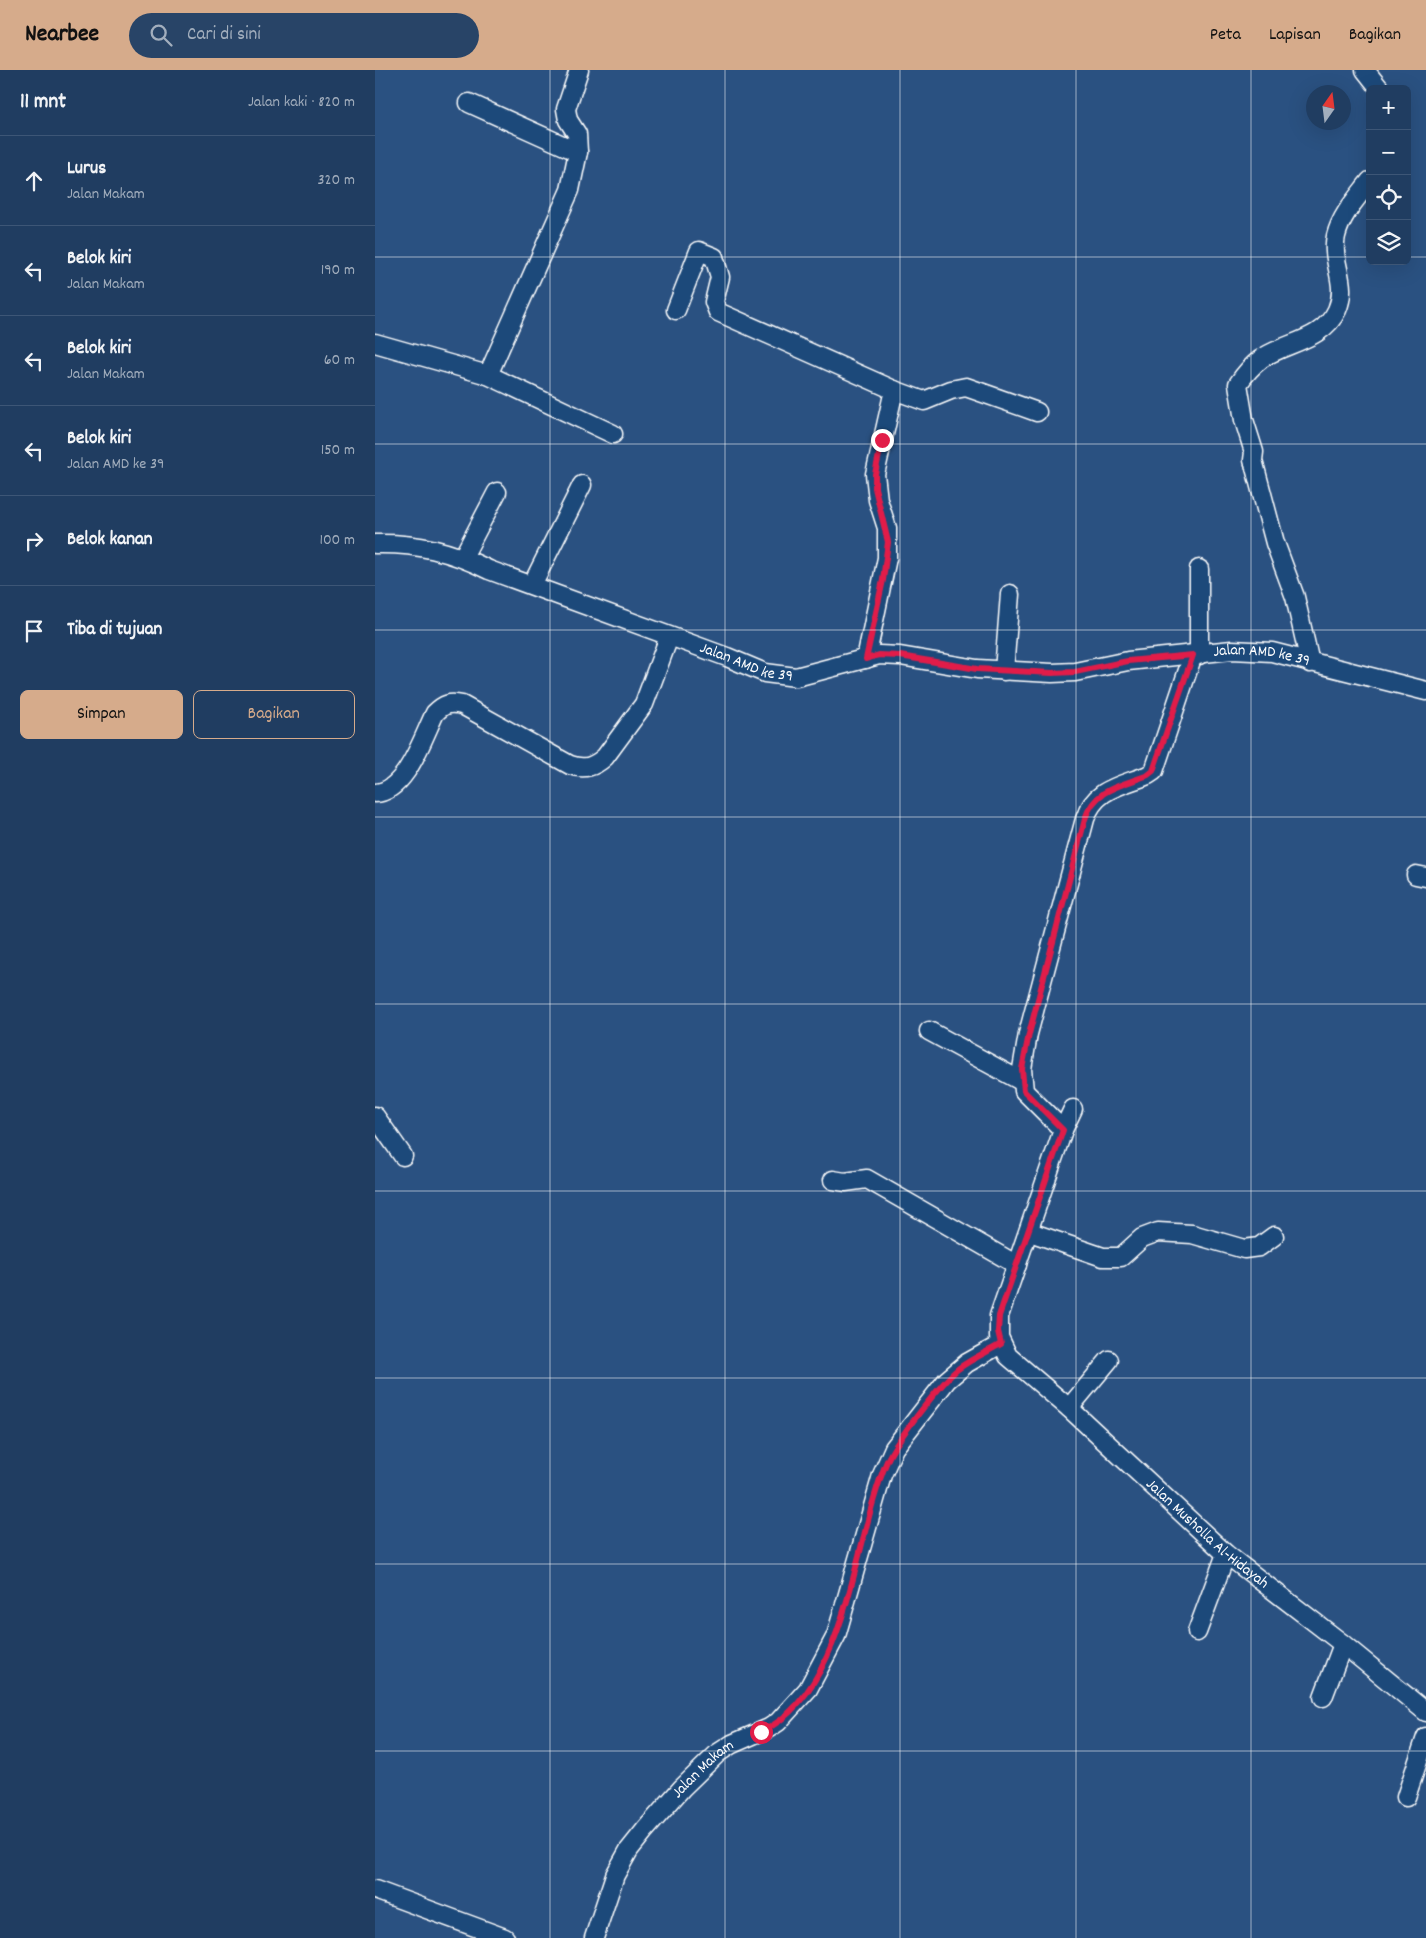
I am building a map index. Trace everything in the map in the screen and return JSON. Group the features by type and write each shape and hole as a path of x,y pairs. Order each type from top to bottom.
{"street":[{"path":"488,375 570,190 578,152 577,134 568,120 566,109 579,70"},
{"path":"1365,70 1378,85"},
{"path":"469,103 578,152"},
{"path":"1310,662 1295,597 1275,544 1253,460 1254,452 1244,420 1238,384 1261,359 1316,332 1337,311 1343,287 1336,251 1336,237 1341,221 1366,187"},
{"path":"676,310 699,251 714,257 719,272 714,302 718,312 894,390 924,401 951,390 966,387 1037,412"},
{"path":"375,344 488,375 613,434"},
{"path":"866,659 887,558 887,528 878,500 875,474 894,390"},
{"path":"532,585 581,485"},
{"path":"463,557 497,492"},
{"name":"Jalan AMD ke 39","path":"375,544 415,545 463,557 489,570 727,657 751,669 778,676 796,677 879,655 900,656 977,669 1075,672 1128,661 1248,650 1272,652 1426,691"},
{"path":"1063,1130 1024,1091 1021,1081 1029,1034 1089,808 1102,793 1148,775 1153,771 1196,655 1199,569"},
{"path":"1003,671 1010,594"},
{"path":"375,793 388,790 404,775 435,713 442,706 451,703 462,705 570,765 588,768 597,764 605,757 644,704 669,637"},
{"path":"929,1031 1021,1081"},
{"path":"1001,1344 998,1331 999,1316 1030,1232 1063,1130 1073,1109"},
{"path":"375,1116 403,1156"},
{"path":"833,1180 845,1182 867,1179 1017,1265"},
{"path":"1030,1232 1103,1257 1112,1258 1127,1254 1141,1238 1158,1232 1186,1233 1244,1249 1259,1246 1274,1236"},
{"name":"Jalan Musholla Al-Hidayah","path":"1001,1344 1008,1356 1069,1408 1226,1554 1343,1644 1426,1712"},
{"name":"Jalan Makam","path":"594,1938 615,1875 629,1850 645,1830 682,1788 718,1753 731,1744 778,1722 808,1689 836,1636 882,1475 894,1448 947,1380 967,1362 1001,1344"},
{"path":"1069,1408 1109,1360"},
{"path":"1197,1632 1226,1554"},
{"path":"1323,1697 1343,1644"},
{"path":"1406,1797 1426,1738"},
{"path":"375,1890 505,1938"}],"route":[{"path":"761,1732 778,1722 797,1703 808,1689 829,1651 836,1636 882,1475 894,1448 956,1370 1001,1344 998,1331 999,1316 1030,1232 1063,1130 1024,1091 1021,1081 1024,1053 1085,819 1094,800 1102,793 1148,775 1153,771 1193,655 1128,661 1075,672 1052,673 977,669 900,656 879,655 866,659 887,558 887,528 875,488 875,474 882,440"}]}
